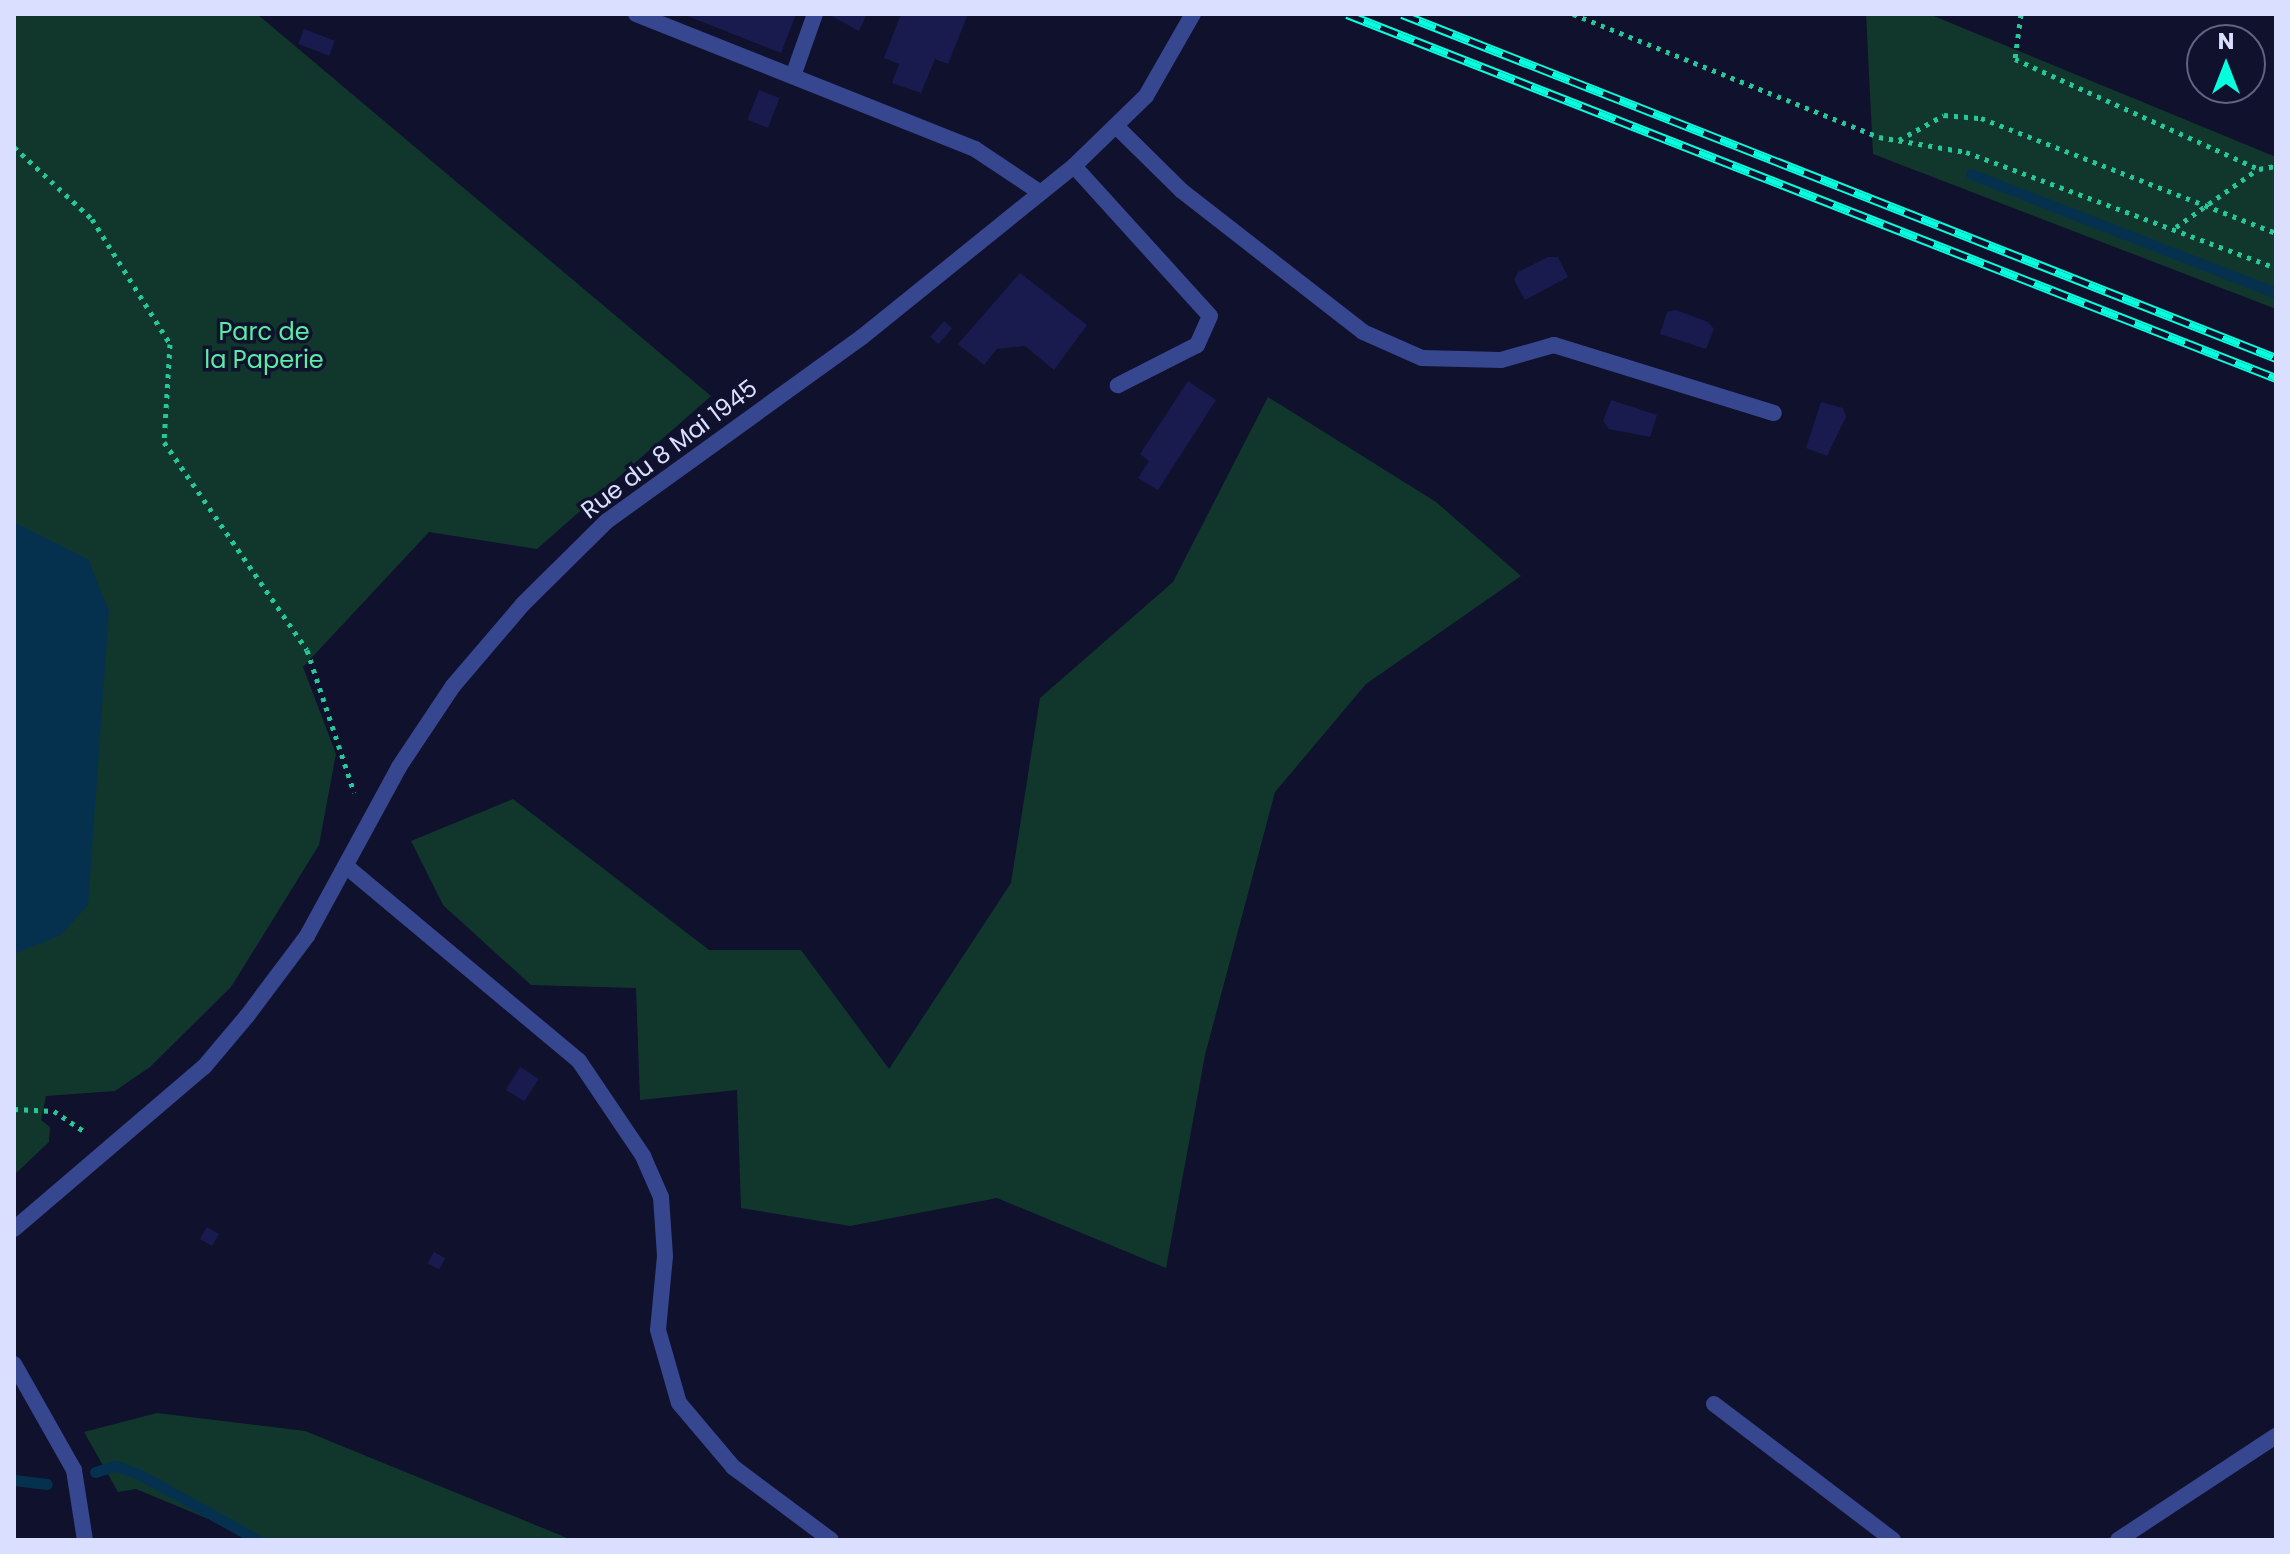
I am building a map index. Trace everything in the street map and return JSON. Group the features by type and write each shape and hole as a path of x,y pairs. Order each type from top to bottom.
{"street":[{"path":"636,14 1007,164 1041,193"},
{"path":"793,76 815,14"},
{"name":"Rue du 8 Mai 1945","path":"14,1229 204,1067 274,982 347,867 399,767 453,686 607,521 862,337 1074,166 1146,96 1193,14"},
{"path":"1117,127 1182,191 1363,332 1422,358 1501,360 1554,345 1774,413"},
{"path":"1074,166 1210,316 1197,345 1118,385"},
{"path":"347,867 579,1061 643,1156 661,1197 665,1256 658,1330 679,1403 733,1467 831,1540"},
{"path":"14,1364 74,1470 85,1540"},
{"path":"1714,1404 1893,1540"},
{"path":"2118,1540 2276,1436"}],"path":[{"path":"1573,14 1898,140 1966,152 2176,227 2276,268"},
{"path":"2021,14 2015,59 2259,169"},
{"path":"1898,140 1925,120 1963,114 2276,233"},
{"path":"14,147 92,219 170,344 164,442 307,650 354,793"},
{"path":"2176,227 2259,169 2276,166"},
{"path":"14,1109 54,1111 84,1131"}],"green space":[{"name":"Parc de la Paperie","path":"14,14 257,14 711,396 537,549 429,532 303,667 336,754 319,845 231,987 150,1067 115,1091 46,1096 41,1120 50,1127 49,1142 14,1175"},
{"path":"1866,14 1929,14 2276,157 2276,309 1873,154"},
{"path":"1268,397 1436,502 1521,576 1366,684 1275,792 1205,1055 1166,1268 997,1198 850,1226 741,1208 737,1090 640,1100 636,988 531,985 443,905 411,841 513,799 709,950 801,950 889,1069 1011,883 1040,698 1173,582"},
{"path":"157,1413 305,1431 572,1540 259,1540 136,1489 118,1492 84,1432"}],"water":[{"path":"14,522 88,559 109,611 88,905 61,935 14,954"}],"building":[{"path":"682,14 796,14 781,53"},
{"path":"828,14 867,14 859,31"},
{"path":"901,14 968,14 948,64 935,59 921,93 892,83 899,64 884,58"},
{"path":"304,29 335,41 329,56 298,44"},
{"path":"759,90 780,98 768,128 748,120"},
{"path":"1548,257 1558,257 1568,277 1525,300 1514,280 1518,272"},
{"path":"1020,273 1087,325 1054,370 1025,346 997,349 984,365 958,344"},
{"path":"1676,310 1708,322 1714,329 1706,349 1660,334 1667,312"},
{"path":"944,321 952,328 939,344 930,337"},
{"path":"1188,381 1216,400 1158,490 1138,478 1149,461 1140,454"},
{"path":"1611,400 1657,415 1650,437 1609,429 1603,421"},
{"path":"1821,402 1843,408 1846,417 1827,456 1806,448"},
{"path":"520,1067 539,1079 524,1102 506,1090"},
{"path":"207,1227 219,1234 212,1246 200,1239"},
{"path":"434,1252 445,1258 439,1270 428,1263"}],"waterway":[{"path":"1971,174 2276,293"},
{"path":"95,1472 115,1466 137,1473 258,1540"},
{"path":"14,1480 47,1484"}],"railway":[{"path":"1347,14 2276,378"},
{"path":"1402,14 2276,358"}]}
